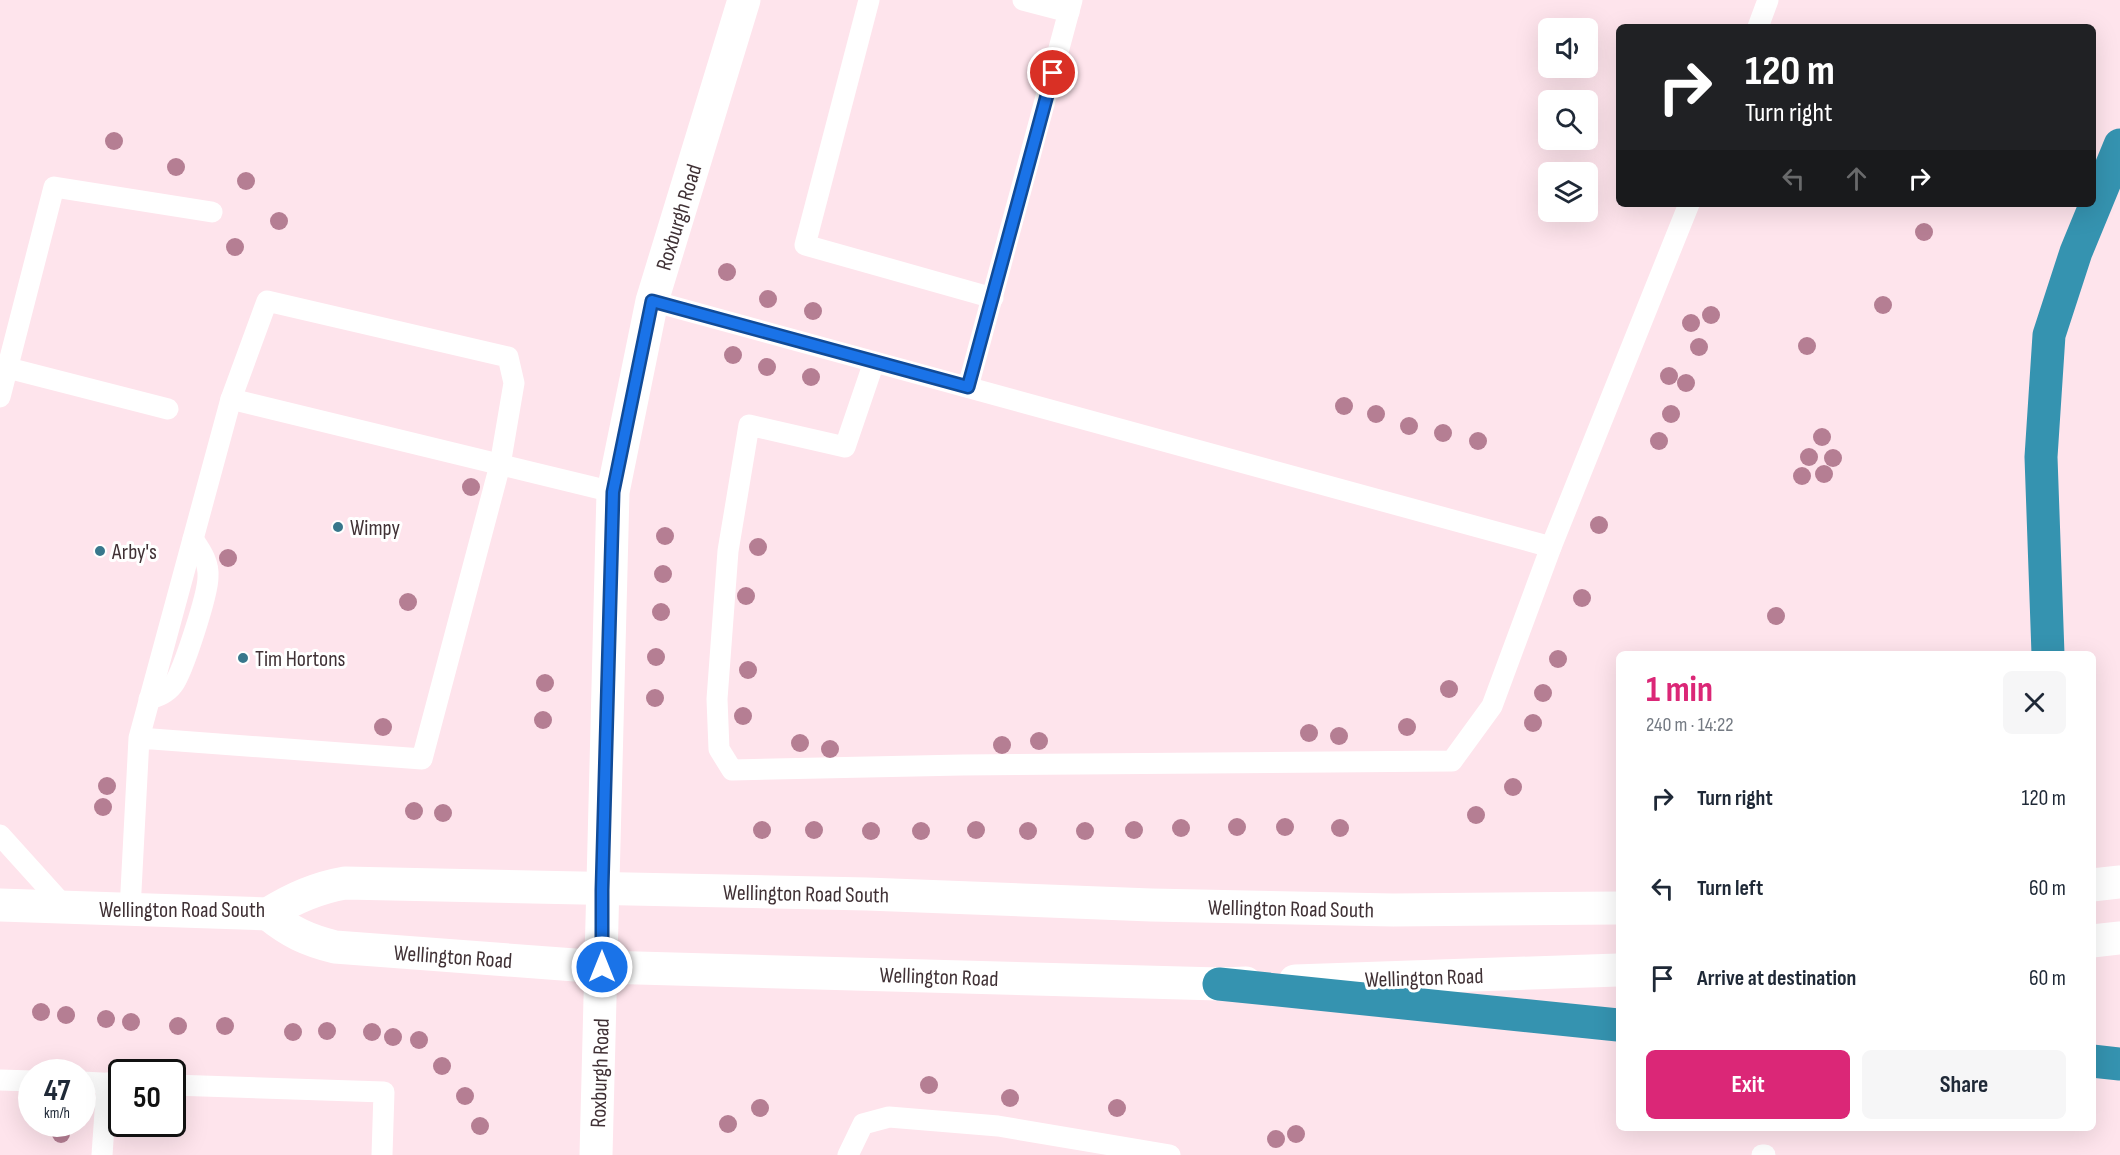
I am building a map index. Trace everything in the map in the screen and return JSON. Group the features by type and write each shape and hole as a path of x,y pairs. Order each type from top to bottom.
{"highway":[{"path":"2096,203 2120,145"},
{"path":"2048,651 2041,457 2049,335 2076,252 2095,207"},
{"path":"1220,984 1616,1025"},
{"path":"2096,1061 2120,1064"}],"main road":[{"name":"Roxburgh Road","path":"596,1155 613,492 652,301 744,0"},
{"path":"2096,885 2120,882"},
{"name":"Wellington Road South","path":"0,905 268,914 301,895 319,888 345,883 867,894 1151,905 1393,910 1616,908"},
{"name":"Wellington Road","path":"268,914 288,930 313,942 335,947 602,967 1220,984 1616,970"},
{"path":"2096,941 2120,938"}],"lane":[{"path":"869,0 805,245 993,298"},
{"path":"968,387 1071,6 1023,0"},
{"path":"1759,24 1768,0"},
{"path":"0,397 54,187 212,212"},
{"path":"874,362 845,447 749,425 728,551 717,699 719,749 732,770 974,764 1452,761 1492,706 1551,548 1688,207"},
{"path":"130,910 139,738 231,399 267,301 508,357 514,383 500,465 422,759 139,738"},
{"path":"652,301 1551,548"},
{"path":"8,368 168,409"},
{"path":"231,399 613,492"},
{"path":"0,835 65,908"},
{"path":"0,1080 18,1081"},
{"path":"186,1085 384,1092 382,1155"},
{"path":"848,1155 863,1124 889,1117 999,1126 1170,1155"},
{"path":"102,1155 108,1119"}],"place":[{"name":"Wimpy","path":"338,527"},
{"name":"Arby's","path":"100,551"},
{"name":"Tim Hortons","path":"243,658"}],"route":[{"path":"602,967 613,492 652,301 968,387 1053,73"}]}
